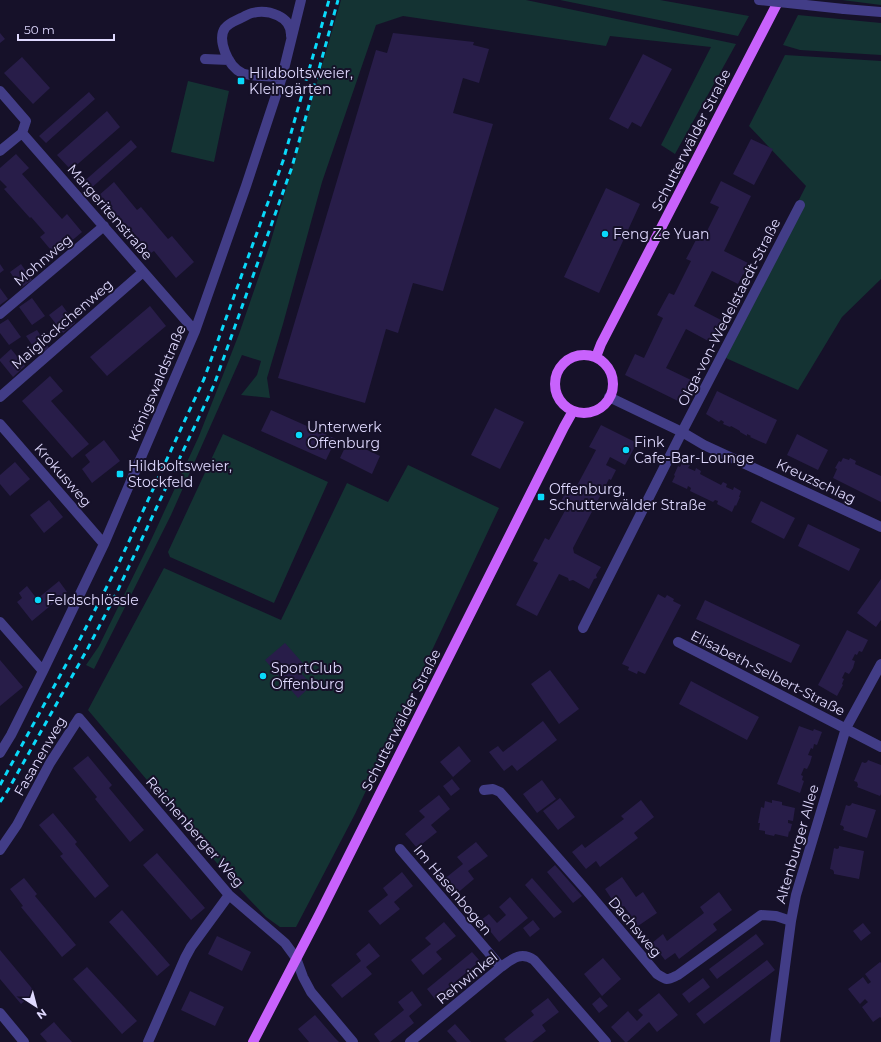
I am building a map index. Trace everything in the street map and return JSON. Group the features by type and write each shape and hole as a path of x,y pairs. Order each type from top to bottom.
{"main road":[{"name":"Schutterwälder Straße","path":"596,357 779,0"},
{"path":"588,355 596,357 604,362 612,377 612,386 609,398 602,406 588,412 574,411 565,406 558,398 555,389 555,379 558,369 564,362 575,356 588,355"},
{"name":"Schutterwälder Straße","path":"253,1042 319,915 561,434 574,411"}],"street":[{"name":"Königswaldstraße","path":"0,753 11,735 43,671 104,544 194,330 246,186 282,77 301,0"},
{"path":"759,0 881,12"},
{"name":"Königswaldstraße","path":"282,77 258,76 242,73 232,66 226,55 222,42 224,30 230,23 252,13 269,12 281,16 288,23 292,30 291,40"},
{"path":"205,59 229,60"},
{"path":"0,90 26,121 22,133 0,151"},
{"name":"Margeritenstraße","path":"22,133 194,330"},
{"name":"Olga-von-Wedelstaedt-Straße","path":"583,628 682,432 800,205"},
{"name":"Mohnweg","path":"0,314 104,226"},
{"name":"Maiglöckchenweg","path":"0,397 143,272"},
{"name":"Kreuzschlag","path":"609,398 682,432 704,445 881,527"},
{"name":"Krokusweg","path":"0,424 104,544"},
{"path":"0,622 43,671"},
{"name":"Elisabeth-Selbert-Straße","path":"678,642 881,747"},
{"name":"Altenburger Allee","path":"775,1042 791,921 796,895 846,728 881,664"},
{"name":"Reichenberger Weg","path":"79,718 229,895 285,944 296,958 303,977 311,992 353,1042"},
{"name":"Fasanenweg","path":"0,850 17,825 50,763 79,718"},
{"name":"Dachsweg","path":"484,790 493,789 500,792 587,890 657,974 665,979 678,975 761,915 776,916 791,921"},
{"name":"Im Hasenbogen","path":"400,849 501,967"},
{"path":"148,1042 191,947 229,895"},
{"name":"Rehwinkel","path":"410,1042 511,959 524,955 534,960 606,1042"},
{"path":"0,1013 24,1042"}],"green space":[{"path":"341,0 526,0 736,44 675,154 661,145 711,47 610,36 606,46 403,16 376,25 322,182 267,378 270,398 241,395 257,375 261,361 242,355 171,515 94,669 86,665 99,646 152,538 199,436 239,334 270,244"},
{"path":"560,0 660,0 749,16 738,36"},
{"path":"842,0 881,0 881,5"},
{"path":"798,15 881,23 881,55 800,50 783,45"},
{"path":"785,55 881,61 881,279 842,317 798,390 720,354 806,186 749,126"},
{"path":"188,81 229,91 214,162 171,152"},
{"path":"223,434 328,482 274,603 170,557 168,552"},
{"name":"SportClub Offenburg","path":"408,465 499,508 355,814 296,927 280,927 266,917 232,881 88,710 164,568 281,620 347,483 388,502"}],"building":[{"path":"0,33 5,39 0,43"},
{"path":"393,33 474,42 473,45 489,49 479,83 463,78 453,113 493,124 443,291 413,283 398,333 386,329 365,403 278,378 376,50 387,53"},
{"path":"643,54 672,69 641,127 632,122 628,129 609,119"},
{"path":"22,57 50,88 33,104 4,73"},
{"path":"89,92 95,99 46,143 39,136"},
{"path":"107,111 120,127 71,170 57,155"},
{"path":"751,139 773,149 754,185 733,174"},
{"path":"131,140 137,147 88,191 81,184"},
{"path":"16,154 29,168 22,174 62,219 67,214 82,232 55,255 40,237 45,233 4,189 7,187 0,180 0,168"},
{"path":"721,181 751,196 724,251 752,265 747,276 743,274 738,284 712,271 694,306 721,320 716,331 718,332 712,343 686,329 666,368 691,380 680,402 625,375 635,354 644,358 663,318 657,315 669,293 674,295 691,261 686,259 697,238 702,241 719,207 710,203"},
{"path":"114,182 137,210 141,207 168,239 172,236 194,262 176,278 154,251 151,253 123,222 120,224 97,197"},
{"name":"Feng Ze Yuan","path":"606,188 640,204 599,293 564,277"},
{"path":"0,264 4,270 0,273"},
{"path":"21,264 32,280 21,288 10,272"},
{"path":"0,288 8,299 0,305"},
{"path":"32,298 45,316 32,325 19,307"},
{"path":"62,305 75,323 63,333 49,315"},
{"path":"150,306 166,326 107,376 90,357"},
{"path":"8,319 21,337 9,345 0,333 0,324"},
{"path":"37,330 49,348 39,355 26,336"},
{"path":"11,349 25,366 13,377 0,361 0,359"},
{"path":"50,376 63,391 51,401 89,444 72,458 22,401"},
{"path":"717,391 777,420 766,444 750,437 751,436 747,434 747,436 731,426 730,427 723,424 724,422 721,420 719,422 706,414"},
{"path":"495,408 524,422 500,469 471,455"},
{"name":"Unterwerk Offenburg","path":"271,410 336,439 326,460 261,431"},
{"path":"601,425 637,443 625,465 610,457 606,465 616,470 611,480 609,479 573,548 574,553 601,567 596,575 597,578 594,579 589,589 573,580 569,581 568,578 559,574 537,616 516,605 538,563 533,561 545,538 549,540 567,507 560,503 567,490 573,493 596,450 589,447"},
{"path":"797,434 828,450 818,470 787,455"},
{"path":"104,440 120,461 92,483 82,469 90,462 85,455"},
{"path":"348,441 380,456 372,474 340,458"},
{"path":"843,458 849,460 850,458 856,461 855,464 881,476 881,502 833,478 837,469 835,468 839,461 841,462"},
{"path":"683,461 690,465 688,468 695,471 696,468 701,471 700,474 721,485 723,482 727,484 726,487 733,490 734,487 741,491 740,497 732,512 717,504 718,501 715,500 713,502 690,491 691,488 688,486 687,489 672,482 678,466 680,467"},
{"path":"15,462 30,479 10,496 0,484 0,475"},
{"path":"49,500 63,517 44,533 30,515"},
{"path":"761,501 795,518 784,539 751,522"},
{"path":"808,524 860,549 849,571 798,546"},
{"path":"881,579 881,620 876,627 857,613"},
{"name":"Feldschlössle","path":"59,581 67,592 32,621 17,602 22,598 19,593 27,586 37,599"},
{"path":"658,594 665,598 667,595 674,599 673,601 681,605 645,674 638,671 637,674 628,670 629,667 622,664"},
{"path":"705,600 800,645 791,663 696,619"},
{"path":"847,630 868,640 862,652 859,651 857,655 855,654 852,660 855,661 853,668 849,674 845,672 842,678 844,679 843,685 837,696 818,685"},
{"path":"285,643 307,668 301,673 312,685 298,698 265,660"},
{"path":"0,660 23,687 0,706"},
{"path":"550,670 579,709 559,724 531,684"},
{"path":"691,681 759,717 747,740 679,704"},
{"path":"543,721 557,740 517,771 512,765 504,771 489,752 498,746 503,752"},
{"path":"799,726 813,731 814,729 822,732 817,745 814,744 813,749 811,748 808,755 812,756 807,769 804,768 801,775 803,776 802,780 804,781 800,793 777,784"},
{"path":"459,746 471,761 453,777 440,762"},
{"path":"88,756 112,785 109,788 144,830 130,842 95,799 97,797 73,768"},
{"path":"868,760 881,765 880,796 857,787 857,782 854,781 862,762 865,763"},
{"path":"452,779 460,789 451,796 443,786"},
{"path":"542,780 556,799 537,813 523,794"},
{"path":"439,795 450,809 431,825 437,832 417,848 405,834 425,817 419,811"},
{"path":"560,798 575,817 558,830 543,811"},
{"path":"641,800 654,817 634,833 638,838 600,867 596,861 586,869 572,852 582,844 585,848 624,819 621,816"},
{"path":"772,800 782,802 782,805 795,808 793,821 788,820 788,823 792,824 788,837 775,834 774,836 765,834 765,831 759,830 760,823 758,823 761,807 764,808 765,801 772,803"},
{"path":"852,803 876,810 867,838 843,830 843,826 840,825 846,805 849,806"},
{"path":"53,813 77,842 75,844 109,886 95,898 60,856 63,854 39,825"},
{"path":"476,842 488,856 468,871 474,879 455,895 443,880 463,864 457,857"},
{"path":"839,846 864,851 859,879 834,874 833,870 830,869 834,848 837,849"},
{"path":"157,853 205,908 191,920 143,865"},
{"path":"555,865 582,896 573,903 547,872"},
{"path":"402,872 413,886 394,902 400,909 380,925 368,911 388,895 383,888"},
{"path":"622,877 636,897 643,892 657,913 638,926 624,906 619,910 605,889"},
{"path":"24,878 37,894 35,896 76,945 62,957 21,907 23,906 10,889"},
{"path":"532,878 562,912 554,918 525,885"},
{"path":"719,892 732,910 713,924 717,930 679,959 675,953 665,960 652,943 663,934 667,941 704,913 700,907"},
{"path":"510,897 528,918 499,942 481,920 489,914 497,923 506,915 499,907"},
{"path":"122,910 170,965 157,976 109,922"},
{"path":"533,920 540,929 530,937 523,928"},
{"path":"444,922 456,936 436,952 442,959 423,975 411,960 431,944 425,938"},
{"path":"863,923 871,933 861,941 853,931"},
{"path":"756,934 764,944 717,979 709,969"},
{"path":"217,936 251,952 242,971 208,954"},
{"path":"369,943 380,956 366,967 372,974 342,998 331,985 361,961 356,954"},
{"path":"0,950 35,992 21,1004 0,979"},
{"path":"472,952 480,961 435,999 427,989"},
{"path":"603,958 621,979 602,996 584,974"},
{"path":"767,960 775,970 704,1024 696,1014"},
{"path":"880,962 881,1018 880,1017 873,1022 862,1007 868,1002 865,999 860,1004 848,989 863,977 868,984 871,982 865,974"},
{"path":"87,967 137,1021 122,1034 73,979"},
{"path":"703,978 710,987 689,1003 682,994"},
{"path":"190,991 224,1007 215,1026 181,1010"},
{"path":"412,991 422,1005 409,1016 414,1023 390,1042 380,1042 374,1034 404,1010 398,1002"},
{"path":"659,993 678,1015 657,1032 649,1022 627,1042 625,1042 611,1027 628,1011 637,1021 643,1015 638,1010"},
{"path":"600,997 608,1006 599,1013 592,1004"},
{"path":"548,998 559,1012 542,1025 546,1031 532,1042 507,1042 504,1039 534,1015 531,1011"},
{"path":"315,1015 339,1042 309,1042 298,1029"},
{"path":"54,1022 72,1042 47,1042 40,1034"},
{"path":"455,1024 471,1042 457,1042 447,1031"}],"railway":[{"path":"0,785 79,641 118,565 204,379 283,161 329,0"},
{"path":"0,802 88,648 117,592 214,385 292,167 338,0"}],"place":[{"name":"Hildboltsweier, Kleingärten","path":"241,81"},
{"name":"Feng Ze Yuan","path":"605,234"},
{"name":"Unterwerk Offenburg","path":"299,435"},
{"name":"Fink Cafe-Bar-Lounge","path":"626,450"},
{"name":"Hildboltsweier, Stockfeld","path":"120,474"},
{"name":"Offenburg, Schutterwälder Straße","path":"541,497"},
{"name":"Feldschlössle","path":"38,600"},
{"name":"SportClub Offenburg","path":"263,676"}]}
